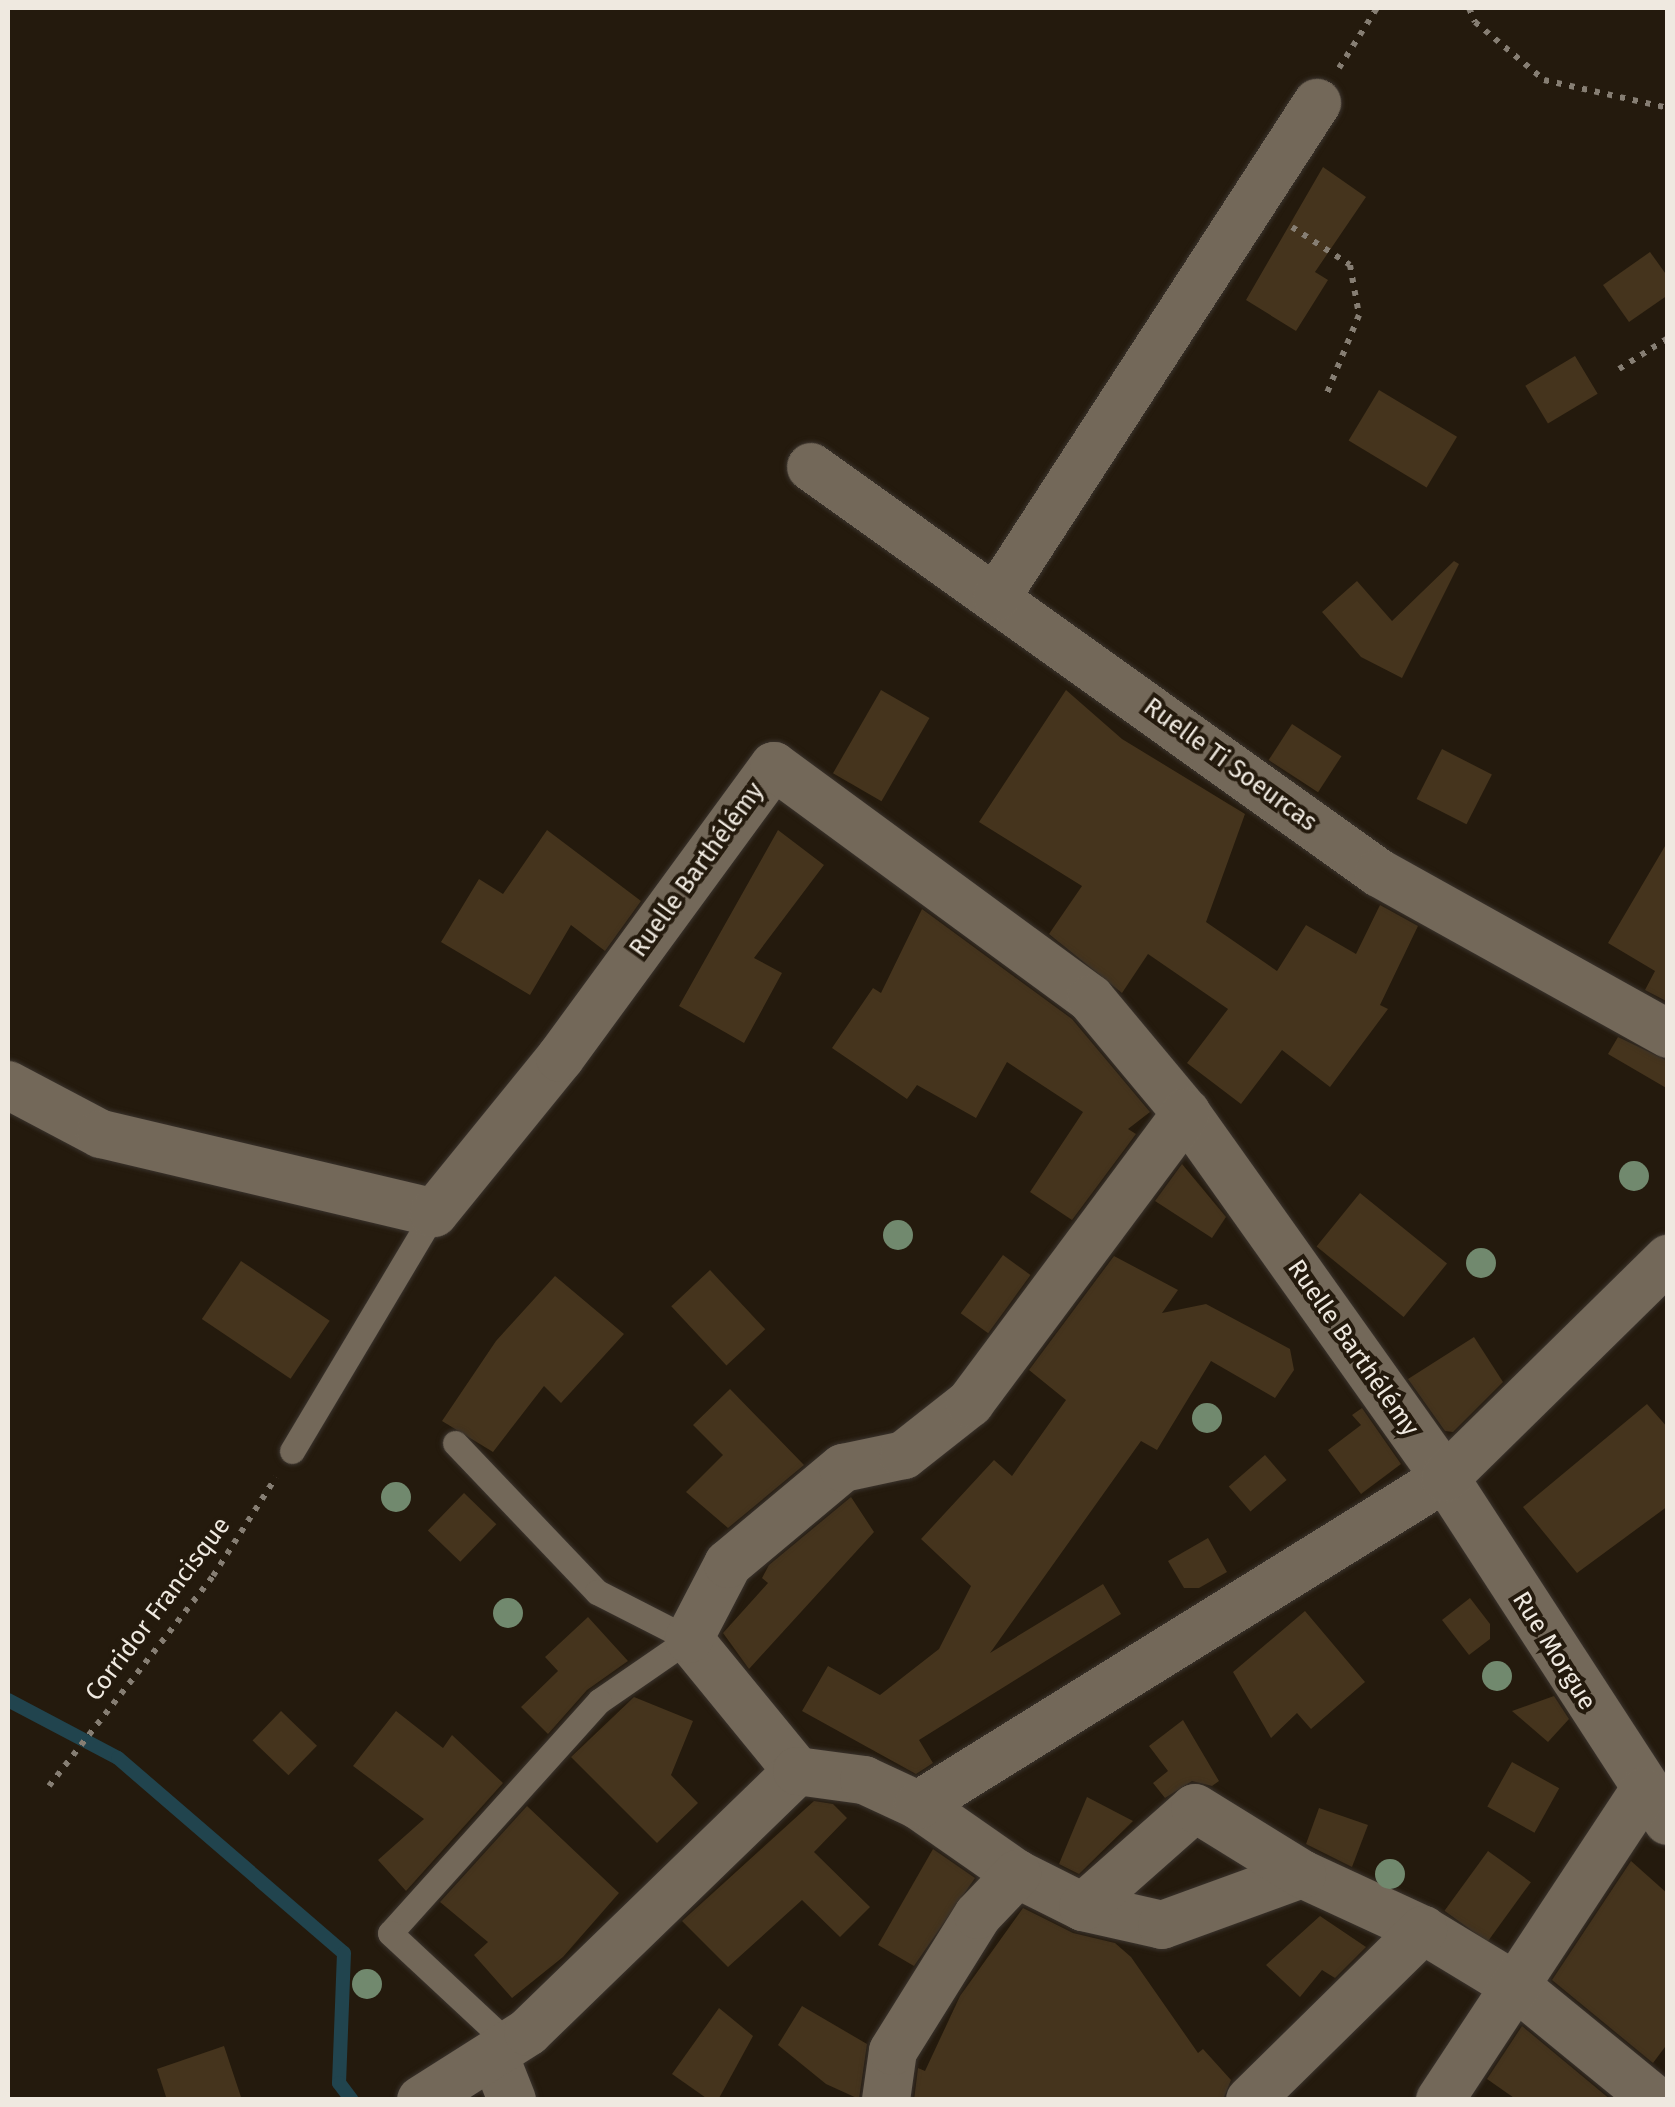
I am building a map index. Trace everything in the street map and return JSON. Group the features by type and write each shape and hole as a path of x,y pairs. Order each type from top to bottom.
{"street":[{"path":"996,596 1317,103"},
{"name":"Ruelle Ti Soeurcas","path":"811,467 1379,873 1668,1034"},
{"name":"Ruelle Barthélémy","path":"434,1212 560,1058 774,766 1091,999 1186,1113 1445,1478"},
{"path":"8,1085 102,1134 434,1212"},
{"path":"1186,1113 970,1404 904,1455 843,1468 728,1564 689,1639 797,1770 864,1780 918,1805 1017,1874 1083,1907 1162,1925 1302,1874"},
{"path":"918,1805 1445,1478 1668,1259"},
{"name":"Rue Morgue","path":"1445,1478 1655,1806"},
{"path":"421,2100 513,2055 797,1770"},
{"path":"1440,2100 1517,1987 1655,1806"},
{"path":"1083,1907 1195,1808 1302,1874 1424,1930 1517,1987 1655,2100"},
{"path":"886,2100 892,2051 978,1915 1017,1874"},
{"path":"1250,2100 1424,1930"}],"lane":[{"path":"292,1451 434,1212"},
{"path":"455,1443 597,1592 689,1639 598,1702 390,1932 513,2055"}],"path":[{"path":"1317,103 1377,8"},
{"path":"1469,8 1475,22 1544,80 1668,108"},
{"path":"1254,202 1350,265 1359,315 1327,393"},
{"path":"1619,369 1668,338"},
{"name":"Corridor Francisque","path":"48,1786 213,1576 292,1451"}],"building":[{"path":"1323,167 1366,197 1315,272 1328,280 1296,331 1246,300"},
{"path":"1650,252 1668,277 1668,295 1629,322 1603,285"},
{"path":"1575,356 1598,394 1548,424 1525,386"},
{"path":"1379,390 1457,437 1427,487 1349,441"},
{"path":"1454,561 1459,564 1402,678 1361,657 1322,612 1357,581 1392,621"},
{"path":"881,690 929,718 881,801 833,773"},
{"path":"1066,690 1122,739 1245,814 1206,922 1277,971 1306,925 1356,954 1380,905 1418,926 1380,1005 1388,1009 1330,1087 1282,1050 1241,1104 1187,1063 1228,1009 1148,954 1122,993 1049,934 1082,886 979,822"},
{"path":"1292,724 1341,756 1318,792 1269,760"},
{"path":"1442,749 1492,774 1466,824 1417,799"},
{"path":"547,830 641,901 605,951 571,925 530,995 441,942 479,879 503,894"},
{"path":"778,830 824,865 754,958 782,973 744,1043 679,1006"},
{"path":"1668,841 1668,1002 1645,990 1655,971 1608,943"},
{"path":"922,909 1072,1019 1150,1112 1128,1129 1136,1134 1072,1220 1030,1192 1083,1112 1007,1062 976,1118 917,1085 907,1099 832,1048 873,988 881,993"},
{"path":"1618,1037 1668,1061 1668,1089 1608,1054"},
{"path":"1182,1164 1226,1217 1212,1238 1155,1201"},
{"path":"1360,1193 1447,1263 1404,1317 1317,1247"},
{"path":"1003,1255 1031,1275 988,1333 961,1313"},
{"path":"1114,1256 1178,1290 1162,1313 1206,1304 1290,1349 1294,1370 1275,1398 1211,1361 1157,1450 1141,1441 990,1653 1103,1584 1121,1614 919,1740 933,1763 916,1774 802,1711 828,1666 880,1695 939,1649 971,1586 921,1539 994,1460 1012,1476 1066,1400 1029,1370"},
{"path":"241,1261 330,1321 291,1379 202,1319"},
{"path":"710,1270 765,1329 726,1365 671,1306"},
{"path":"555,1276 624,1334 561,1403 544,1386 493,1452 442,1421 496,1341"},
{"path":"1474,1337 1503,1382 1453,1432 1445,1431 1408,1379"},
{"path":"730,1389 804,1465 728,1528 686,1492 723,1455 693,1425"},
{"path":"1647,1404 1668,1428 1668,1506 1577,1573 1523,1507"},
{"path":"1362,1408 1401,1464 1361,1494 1328,1450 1361,1425 1352,1415"},
{"path":"1265,1455 1287,1480 1250,1511 1229,1486"},
{"path":"464,1493 496,1524 460,1562 428,1530"},
{"path":"851,1497 874,1532 749,1669 723,1633 768,1583 762,1578 769,1565"},
{"path":"1208,1538 1227,1572 1199,1588 1184,1588 1168,1561"},
{"path":"1470,1598 1490,1624 1490,1639 1469,1655 1442,1620"},
{"path":"1305,1611 1365,1682 1311,1729 1297,1713 1271,1738 1233,1672"},
{"path":"588,1617 628,1661 587,1690 548,1734 521,1707 558,1671 545,1657"},
{"path":"1554,1696 1569,1719 1548,1742 1512,1711"},
{"path":"634,1697 693,1721 671,1775 698,1803 657,1843 571,1757"},
{"path":"281,1711 317,1746 288,1775 253,1740"},
{"path":"396,1711 443,1748 452,1735 503,1783 406,1891 378,1860 424,1819 353,1766"},
{"path":"1183,1720 1219,1781 1212,1786 1192,1781 1165,1798 1153,1783 1168,1771 1149,1746"},
{"path":"1512,1762 1559,1788 1535,1833 1487,1807"},
{"path":"1087,1797 1133,1821 1079,1874 1059,1864"},
{"path":"814,1801 833,1804 847,1818 814,1852 870,1907 840,1937 802,1900 728,1967 682,1921"},
{"path":"527,1806 619,1893 563,1957 512,1998 474,1955 488,1942 440,1902"},
{"path":"1319,1808 1368,1825 1352,1867 1306,1844"},
{"path":"933,1849 975,1878 914,1966 878,1945"},
{"path":"1488,1851 1531,1882 1487,1942 1445,1911"},
{"path":"1631,1861 1668,1894 1668,2043 1653,2063 1552,1980"},
{"path":"1023,1908 1073,1933 1115,1943 1131,1957 1198,2053 1203,2049 1231,2080 1223,2100 914,2100 918,2068 925,2071 960,1996"},
{"path":"1320,1916 1366,1947 1335,1978 1322,1970 1300,1997 1266,1965"},
{"path":"802,2006 867,2044 859,2099 826,2084 778,2045"},
{"path":"719,2008 753,2036 718,2100 709,2100 672,2074"},
{"path":"1522,2026 1611,2100 1517,2100 1487,2079"},
{"path":"224,2046 242,2100 167,2100 157,2069"}],"waterway":[{"path":"8,1700 118,1758 344,1953 339,2083 352,2100"}]}
